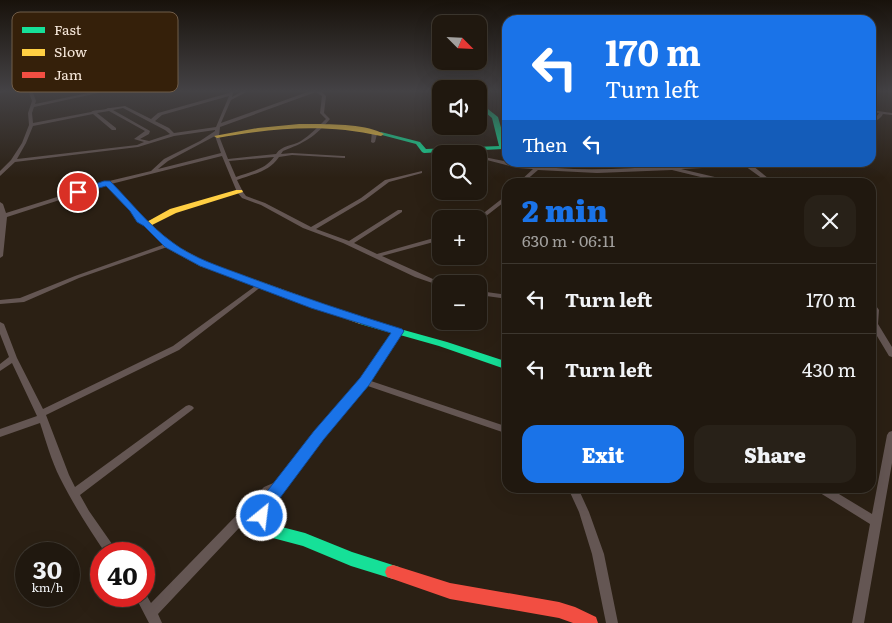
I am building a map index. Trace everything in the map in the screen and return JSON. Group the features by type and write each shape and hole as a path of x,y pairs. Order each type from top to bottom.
{"street":[{"path":"0,174 13,161 24,143 31,125 31,119"},
{"path":"31,125 59,119"},
{"path":"101,119 114,130"},
{"path":"126,119 148,131 136,139 152,143"},
{"path":"148,119 167,129 173,135"},
{"path":"219,119 217,130 239,192 312,230 350,244 432,281"},
{"path":"153,171 165,160 204,142 217,130 245,119"},
{"path":"234,179 264,168 273,162 276,154 285,148 302,142 328,119"},
{"path":"487,149 502,146 496,119"},
{"path":"13,161 152,143 173,135 217,130 324,124 373,137 418,143 424,151 432,151"},
{"path":"2,216 107,183 153,171 226,157 292,154 343,157"},
{"path":"487,159 502,161"},
{"path":"532,167 548,170 616,172 665,167 713,178"},
{"path":"548,170 556,167"},
{"path":"749,167 764,178"},
{"path":"526,178 537,168"},
{"path":"312,230 363,199 387,181 420,172"},
{"path":"107,183 134,210 140,220 147,224 168,244 203,264 369,324 398,331 502,364"},
{"path":"147,224 173,211 239,192"},
{"path":"487,213 502,201"},
{"path":"0,204 2,216 0,256"},
{"path":"350,244 400,211"},
{"path":"376,256 432,240"},
{"path":"0,302 28,298 77,277 168,244"},
{"path":"0,433 42,416 176,348 260,286"},
{"path":"487,294 502,296"},
{"path":"876,327 892,354"},
{"path":"1,328 13,358 42,416 64,476 73,494 105,542"},
{"path":"398,331 364,382 319,435 263,508 262,524 274,532 304,540 351,559 450,591 559,610 575,615 590,623"},
{"path":"0,368 13,358"},
{"path":"364,382 502,429"},
{"path":"73,494 189,408"},
{"path":"858,623 892,435"},
{"path":"148,607 154,618 268,490 286,480"},
{"path":"575,493 584,512 598,554 612,623"},
{"path":"830,493 876,522"}],"traffic: fast":[{"path":"496,119 502,142"},
{"path":"381,134 418,143 424,151 502,146"},
{"path":"364,322 443,344 502,364"},
{"path":"393,572 351,559 305,540 274,532 262,524 263,508 319,435 365,382 398,331"}],"traffic: slow":[{"path":"217,136 258,129 319,125 360,129 381,134"},
{"path":"239,192 173,211 147,224 168,245 203,264 364,322"}],"traffic: jam":[{"path":"393,572 450,591 559,610 575,615 590,623"}],"route":[{"path":"78,192 107,183 134,210 140,220 147,224 168,244 203,264 315,306 369,324 398,331 378,364 319,435 263,508 262,516"}]}
